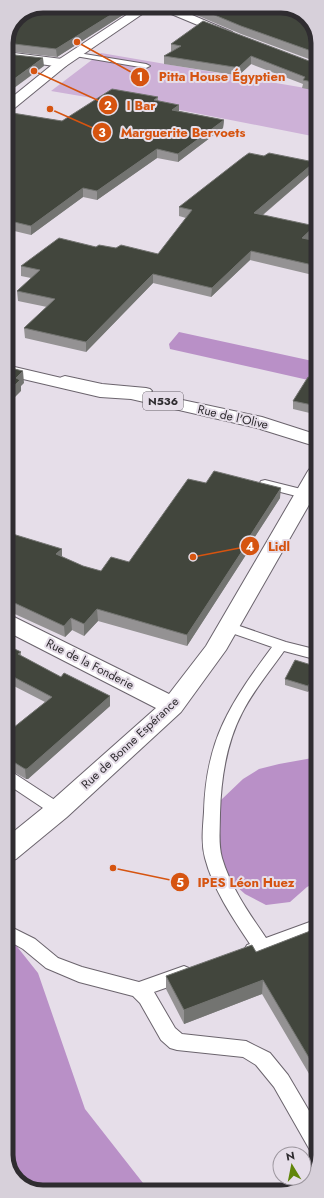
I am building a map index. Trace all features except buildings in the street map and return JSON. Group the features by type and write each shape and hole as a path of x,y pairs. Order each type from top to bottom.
{"street":[{"path":"13,103 62,63 136,13"},
{"path":"178,13 236,37"},
{"path":"13,57 62,63"},
{"name":"Rue de l'Olive","path":"13,360 286,423 311,425"},
{"name":"Rue de l'Olive","path":"13,372 100,392 130,394 248,420 311,439"},
{"name":"Rue de Bonne Espérance","path":"13,846 58,810 173,706 214,650 311,482"},
{"name":"Rue de la Fonderie","path":"13,626 173,706"}],"lane":[{"path":"75,54 146,66"},
{"path":"62,383 65,379 102,387 146,391"},
{"path":"265,484 304,494"},
{"path":"228,627 281,645 311,653"},
{"path":"262,947 231,900 222,882 213,857 212,797 214,773 230,724 242,700 281,645"},
{"path":"13,781 58,810"},
{"path":"240,954 311,929"},
{"path":"13,935 29,944 52,963 79,974 139,990 147,997 168,1034 177,1042 246,1049 263,1059 281,1080 311,1133"},
{"path":"139,990 197,970"}],"shaded area":[{"path":"101,53 311,89 311,136 144,103 104,100 51,91"},
{"path":"179,332 311,361 311,381 170,349 169,344"},
{"path":"311,758 311,885 290,902 266,905 245,894 227,878 212,825 221,800 243,779 259,769"},
{"path":"13,942 38,973 85,1109 145,1185 41,1185 31,1183 26,1180 17,1170 13,1155"}],"place":[{"name":"Pitta House Égyptien","path":"77,42"},
{"name":"I Bar","path":"34,71"},
{"name":"Marguerite Bervoets","path":"50,109"},
{"name":"Lidl","path":"193,557"},
{"name":"IPES Léon Huez","path":"113,868"}]}
